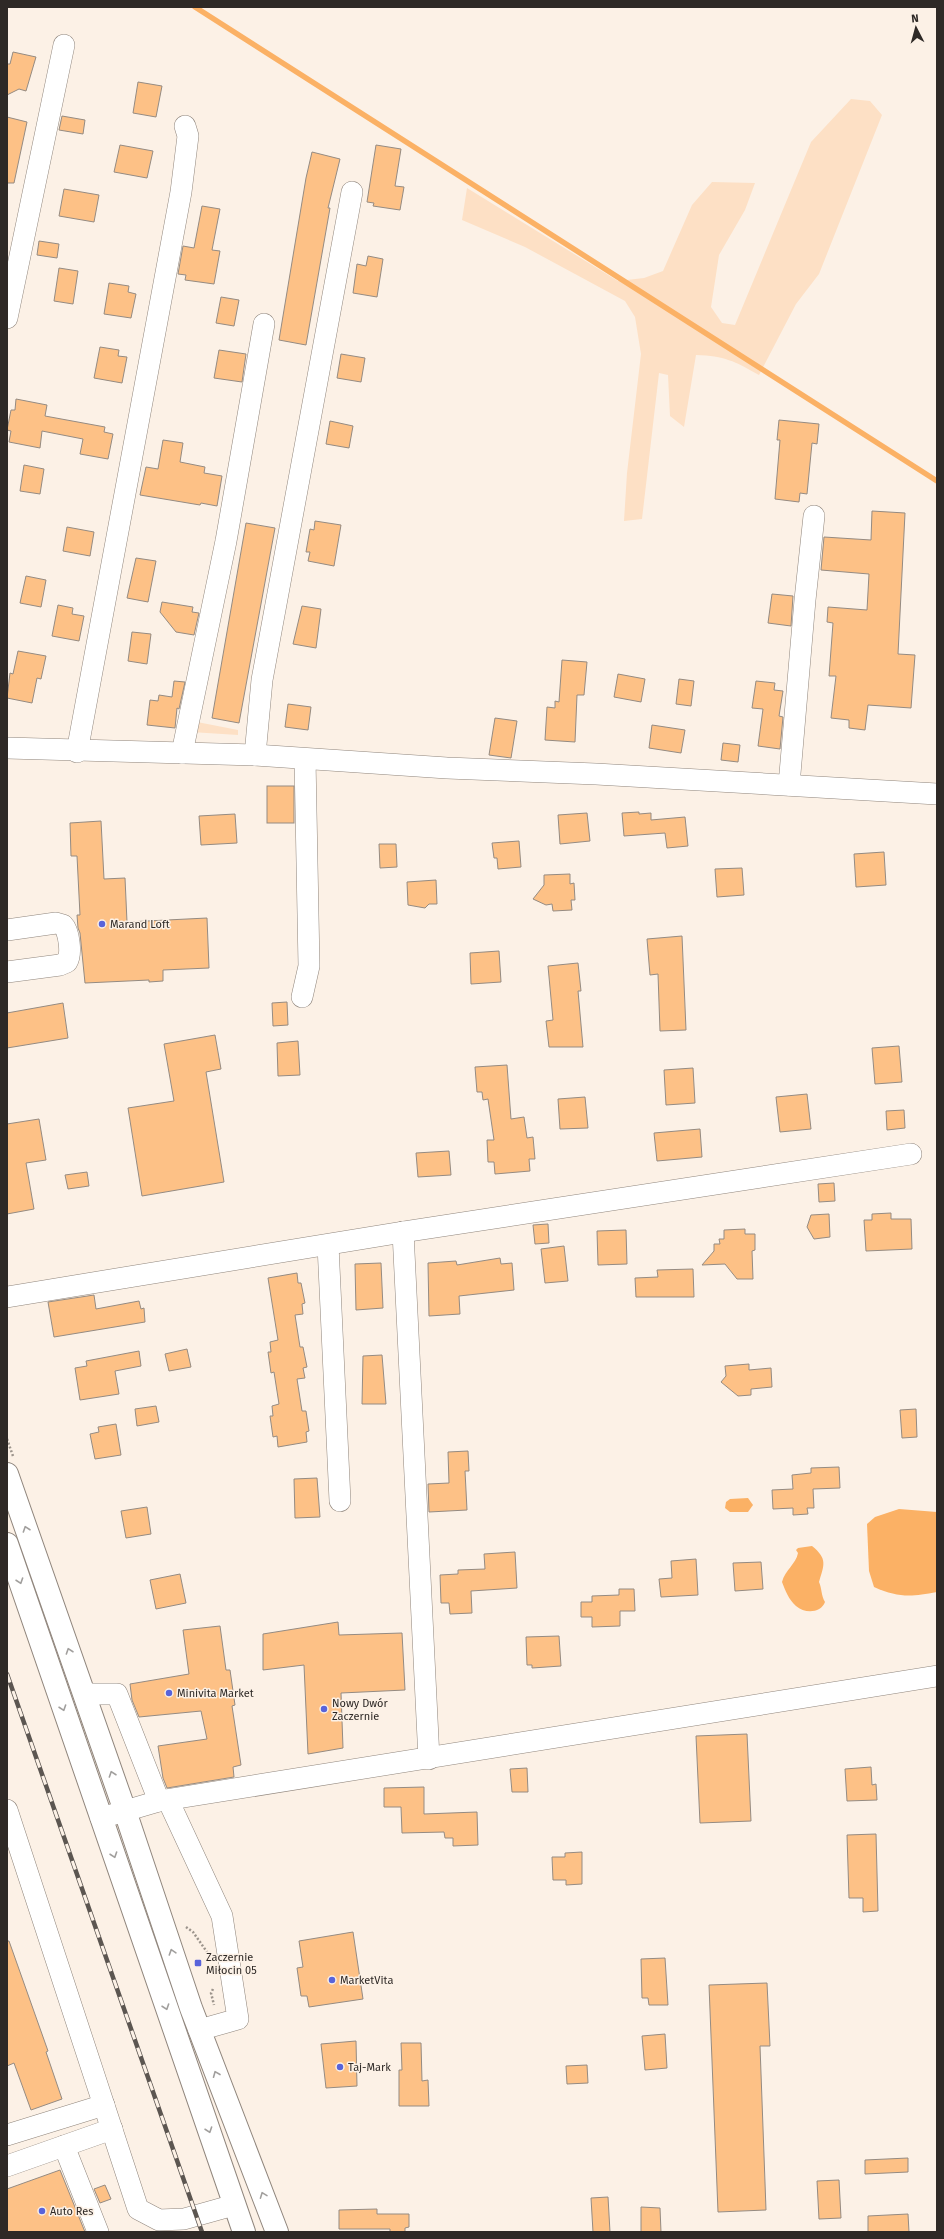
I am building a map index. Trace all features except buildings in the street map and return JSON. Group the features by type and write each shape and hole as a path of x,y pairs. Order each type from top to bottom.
{"main road":[{"path":"7,1474 125,1811 199,2030 277,2232"},
{"path":"7,1544 244,2232"}],"street":[{"path":"7,318 64,45"},
{"path":"77,752 181,192 188,136 185,126"},
{"path":"255,755 262,680 352,192"},
{"path":"182,753 226,541 264,324"},
{"path":"789,785 814,516"},
{"path":"7,748 77,752 255,755 937,794"},
{"path":"302,997 309,966 305,759"},
{"path":"7,930 56,923 63,925 67,930 70,955 67,962 60,966 7,972"},
{"path":"7,1297 403,1232 911,1154"},
{"path":"403,1232 429,1759"},
{"path":"328,1245 340,1501"},
{"path":"102,1818 163,1800 429,1759 937,1676"},
{"path":"84,1694 117,1694 163,1800 222,1916 238,2020 199,2030"},
{"path":"7,1810 138,2209 154,2225 184,2219 234,2205"},
{"path":"7,2135 104,2105"},
{"path":"7,2166 112,2129"},
{"path":"64,2146 98,2232"}],"path":[{"path":"187,1929 193,1932 208,1958"},
{"path":"212,1993 213,1983"}],"shaded area":[{"path":"851,99 870,101 882,115 819,274 796,304 759,375 729,360 696,355 684,427 670,416 668,375 659,373 642,519 624,521 627,473 641,354 635,317 625,301 525,247 462,220 467,188 618,281 644,278 663,271 692,205 712,182 755,183 745,210 719,255 711,307 722,323 735,325 811,142"},
{"path":"192,721 238,730 238,735 191,732"},
{"path":"748,1498 753,1505 748,1512 730,1512 725,1508 726,1502 730,1499"},
{"path":"899,1509 937,1512 937,1592 905,1596 883,1591 874,1587 869,1571 867,1524 875,1517"},
{"path":"812,1546 823,1559 823,1567 819,1582 825,1602 820,1608 808,1611 800,1609 791,1601 782,1582 785,1574 797,1557 798,1553 796,1550 798,1548"}],"waterway":[{"path":"195,7 937,481"}],"railway":[{"path":"7,1674 202,2232"}],"place":[{"name":"Marand Loft","path":"102,924"},
{"name":"Minivita Market","path":"169,1693"},
{"name":"Nowy Dwór Zaczernie","path":"324,1709"},
{"name":"Zaczernie Miłocin 05","path":"198,1963"},
{"name":"MarketVita","path":"332,1980"},
{"name":"Taj-Mark","path":"340,2067"},
{"name":"Auto Res","path":"42,2211"}]}
